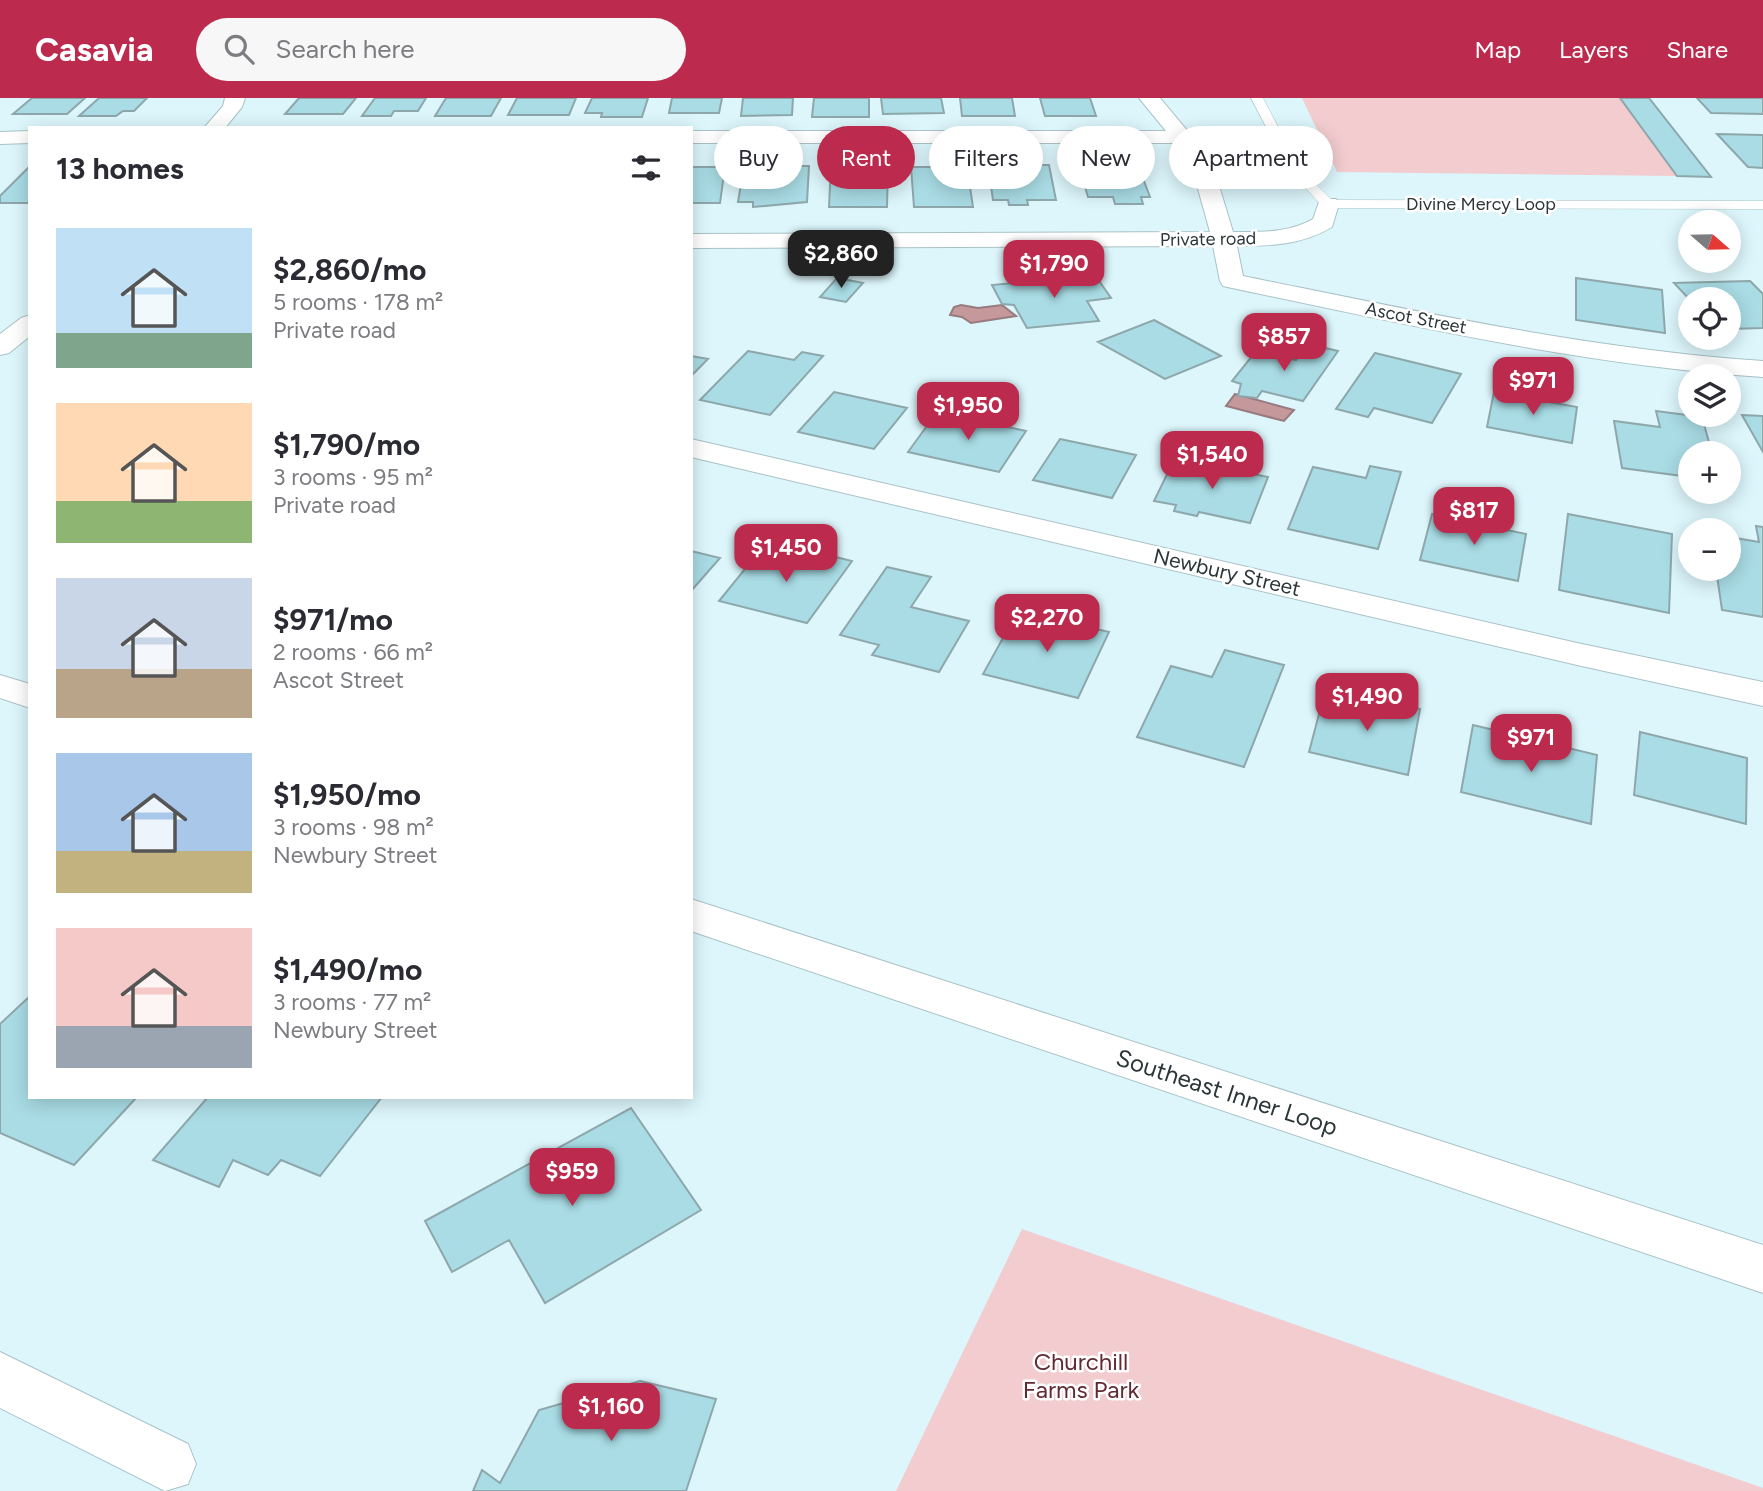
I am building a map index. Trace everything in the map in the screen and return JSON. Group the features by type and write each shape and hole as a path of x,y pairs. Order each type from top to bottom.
{"street":[{"path":"216,126 232,107 235,98"},
{"name":"Ascot Street","path":"1149,98 1172,126"},
{"path":"0,138 28,137"},
{"path":"693,138 1169,137"},
{"name":"Ascot Street","path":"1210,189 1232,281 1610,356 1676,364 1763,369"},
{"name":"Private road","path":"693,241 1272,239 1305,233 1324,222 1328,204"},
{"name":"Newbury Street","path":"693,448 1577,654 1763,694"},
{"path":"0,686 28,695"},
{"name":"Southeast Inner Loop","path":"693,916 1763,1269"},
{"path":"0,1379 168,1464"}],"lane":[{"path":"1257,98 1294,169 1328,204"},
{"name":"Divine Mercy Loop","path":"1328,204 1763,205"}],"green space":[{"path":"1302,98 1620,98 1677,176 1337,172 1333,164 1333,126 1315,126"},
{"name":"Churchill Farms Park","path":"1022,1229 1763,1488 1763,1491 896,1491"}],"shaded area":[{"path":"961,305 978,308 1002,305 1016,316 971,323 962,317 950,315 954,307"},
{"path":"1235,394 1294,410 1284,421 1226,406"}],"building":[{"path":"32,98 85,98 67,114 13,114"},
{"path":"99,98 147,98 134,111 123,111 116,116 79,116"},
{"path":"299,98 356,98 343,114 285,114"},
{"path":"375,98 426,98 418,111 394,111 391,116 362,116"},
{"path":"446,98 501,98 491,116 435,116"},
{"path":"517,98 576,98 569,115 508,115"},
{"path":"592,98 648,98 642,117 601,117 602,113 585,113"},
{"path":"672,98 722,98 719,113 669,113"},
{"path":"743,98 793,98 792,115 741,116"},
{"path":"814,98 869,98 869,117 812,117"},
{"path":"881,98 941,98 944,113 883,114"},
{"path":"960,98 1012,98 1015,116 962,116"},
{"path":"1040,98 1090,98 1096,116 1045,116"},
{"path":"1620,98 1649,98 1711,177 1677,176"},
{"path":"1697,98 1763,98 1763,114 1711,113"},
{"path":"1717,134 1763,135 1763,168 1748,167"},
{"path":"1043,165 1049,165 1056,200 1027,200 1028,205 1009,205 1008,200 993,200 991,189 1043,189"},
{"path":"803,166 809,166 807,202 753,207 753,202 738,202 740,189 803,189"},
{"path":"693,167 714,167 714,189 722,189 720,203 693,203"},
{"path":"915,167 929,167 929,189 970,189 973,207 914,207"},
{"path":"28,168 28,203 0,203 0,196"},
{"path":"830,189 887,189 887,207 829,207"},
{"path":"1086,189 1147,189 1150,197 1141,197 1143,204 1115,204 1113,197 1088,197"},
{"path":"1095,275 1111,298 1087,301 1099,321 1027,328 1014,305 1002,304 992,285"},
{"path":"837,278 863,283 846,302 820,297"},
{"path":"1576,278 1662,290 1665,333 1576,320"},
{"path":"1750,281 1763,294 1763,328 1741,329 1741,287 1678,287 1674,283"},
{"path":"1154,320 1221,356 1165,379 1098,342"},
{"path":"1308,344 1338,351 1303,401 1262,391 1257,398 1238,396 1241,384 1232,381 1257,350 1296,360"},
{"path":"748,351 794,360 802,352 823,356 770,415 700,400"},
{"path":"1375,353 1461,374 1432,423 1374,408 1368,417 1336,409"},
{"path":"693,356 708,359 693,374"},
{"path":"834,392 907,408 874,449 798,432"},
{"path":"1494,392 1577,407 1572,443 1487,427"},
{"path":"1656,411 1678,414 1678,427 1705,427 1709,441 1678,441 1678,475 1622,468 1614,421 1660,427"},
{"path":"937,412 1026,431 999,472 908,452"},
{"path":"1742,415 1763,416 1763,452"},
{"path":"1060,439 1136,455 1112,498 1033,480"},
{"path":"1175,458 1268,477 1250,523 1199,512 1197,516 1174,511 1176,505 1154,501"},
{"path":"1370,466 1401,472 1378,549 1288,529 1313,467 1366,478"},
{"path":"1432,514 1526,534 1518,581 1420,560"},
{"path":"1568,514 1672,534 1669,613 1559,590"},
{"path":"1756,526 1763,527 1763,617 1722,610 1718,581 1741,581 1741,539 1759,542"},
{"path":"762,548 803,558 808,550 852,561 807,623 719,601"},
{"path":"693,551 720,558 693,589"},
{"path":"887,567 931,577 911,607 969,621 939,672 872,655 879,645 840,635"},
{"path":"1018,611 1109,632 1078,698 983,674"},
{"path":"1225,650 1284,665 1244,767 1137,737 1171,666 1212,677"},
{"path":"1324,695 1367,704 1366,697 1420,709 1408,775 1309,752"},
{"path":"1473,725 1597,755 1591,824 1461,792"},
{"path":"1640,732 1747,758 1746,824 1634,795"},
{"path":"28,998 28,1099 135,1099 74,1165 0,1133 0,1024"},
{"path":"206,1099 380,1099 320,1176 281,1160 268,1175 233,1160 219,1187 153,1160"},
{"path":"631,1108 701,1210 545,1303 509,1240 452,1272 425,1221"},
{"path":"640,1381 716,1399 686,1491 473,1491 482,1470 500,1483 539,1410"}]}
